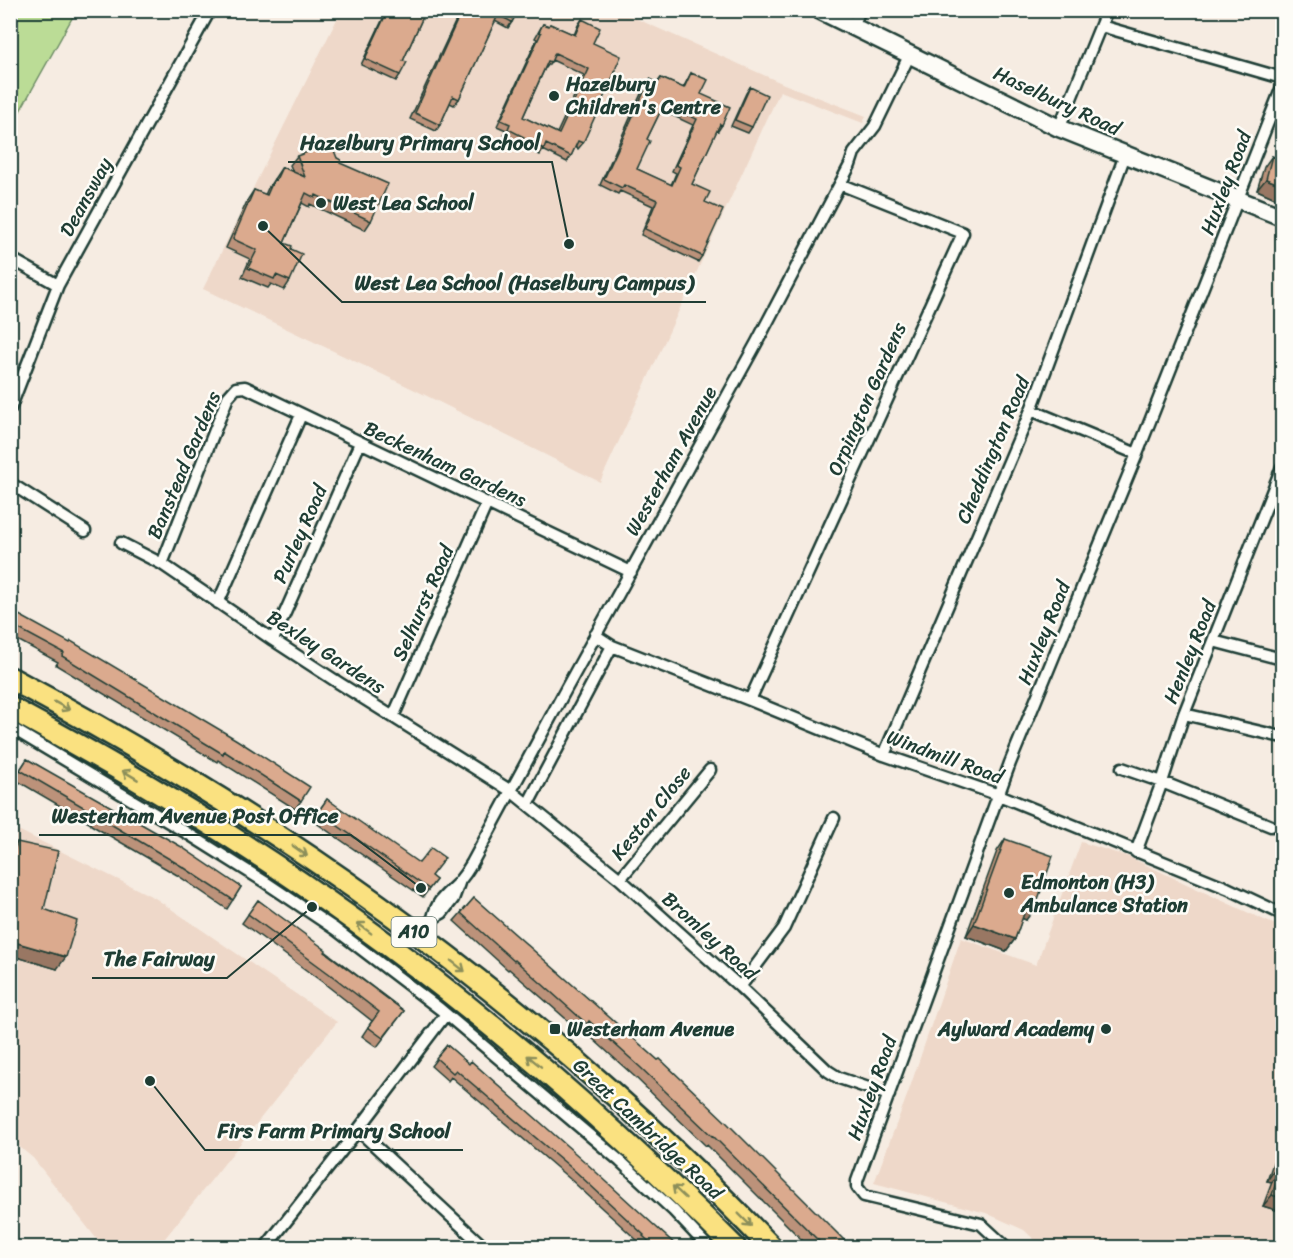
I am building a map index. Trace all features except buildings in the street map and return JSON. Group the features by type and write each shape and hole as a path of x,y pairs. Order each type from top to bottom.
{"highway":[{"name":"Great Cambridge Road","path":"10,678 121,739 227,804 284,840 419,935 610,1091 688,1163 772,1248"},
{"name":"Great Cambridge Road","path":"10,708 33,730 155,790 246,847 403,956 489,1024 593,1112 735,1248"}],"street":[{"name":"Deansway","path":"10,409 58,285 210,10"},
{"name":"Haselbury Road","path":"819,10 1059,129 1282,217"},
{"path":"853,26 860,10"},
{"path":"1059,129 1107,10"},
{"path":"1101,26 1282,78"},
{"name":"Westerham Avenue","path":"419,935 453,899 459,882 472,863 757,342 850,165 854,153 874,126 910,54"},
{"name":"Huxley Road","path":"1007,1248 981,1224 864,1196 857,1187 857,1181 1010,762 1137,454 1282,87"},
{"name":"Cheddington Road","path":"884,755 1032,410 1125,156"},
{"name":"Orpington Gardens","path":"750,700 963,233 840,184"},
{"path":"10,258 58,285"},
{"name":"Beckenham Gardens","path":"245,387 631,572"},
{"name":"Banstead Gardens","path":"162,564 228,397 236,388 245,387"},
{"path":"1032,410 1137,454"},
{"path":"218,603 301,415"},
{"name":"Purley Road","path":"273,640 360,443"},
{"name":"Henley Road","path":"1136,852 1184,714 1282,467"},
{"path":"10,483 85,531"},
{"name":"Selhurst Road","path":"393,717 487,503"},
{"name":"Bexley Gardens","path":"121,543 162,564 273,640 511,791"},
{"name":"Windmill Road","path":"595,635 612,646 884,755 999,795 1227,888 1282,914"},
{"path":"1213,641 1282,659"},
{"path":"528,804 612,646"},
{"path":"553,712 571,723"},
{"path":"1184,714 1282,737"},
{"path":"10,727 33,730 334,929 446,1014 620,1161 710,1248"},
{"path":"1122,768 1271,826"},
{"name":"Keston Close","path":"620,879 710,770"},
{"name":"Bromley Road","path":"511,791 620,879 740,987 828,1071 839,1078 890,1095"},
{"path":"740,987 784,928 834,818"},
{"path":"265,1248 446,1014"},
{"path":"358,1130 485,1248"}],"shaded area":[{"path":"341,11 619,11 784,84 866,116 863,123 780,91 600,482 413,389 203,289"},
{"path":"10,826 155,898 337,1022 158,1247 103,1247 33,1158 11,1140"},
{"name":"Aylward Academy","path":"1081,842 1129,857 1282,928 1282,1247 1042,1247 1024,1230 986,1213 874,1183 908,1093 961,938 1036,965"}],"green space":[{"path":"10,11 76,11 11,127"}],"place":[{"name":"Hazelbury Children's Centre","path":"554,96"},
{"name":"West Lea School","path":"321,203"},
{"name":"West Lea School (Haselbury Campus)","path":"263,226"},
{"name":"Hazelbury Primary School","path":"569,244"},
{"name":"Westerham Avenue Post Office","path":"421,888"},
{"name":"Edmonton (H3) Ambulance Station","path":"1009,893"},
{"name":"The Fairway","path":"312,907"},
{"name":"Westerham Avenue","path":"555,1029"},
{"name":"Aylward Academy","path":"1106,1029"},
{"name":"Firs Farm Primary School","path":"150,1081"}]}
